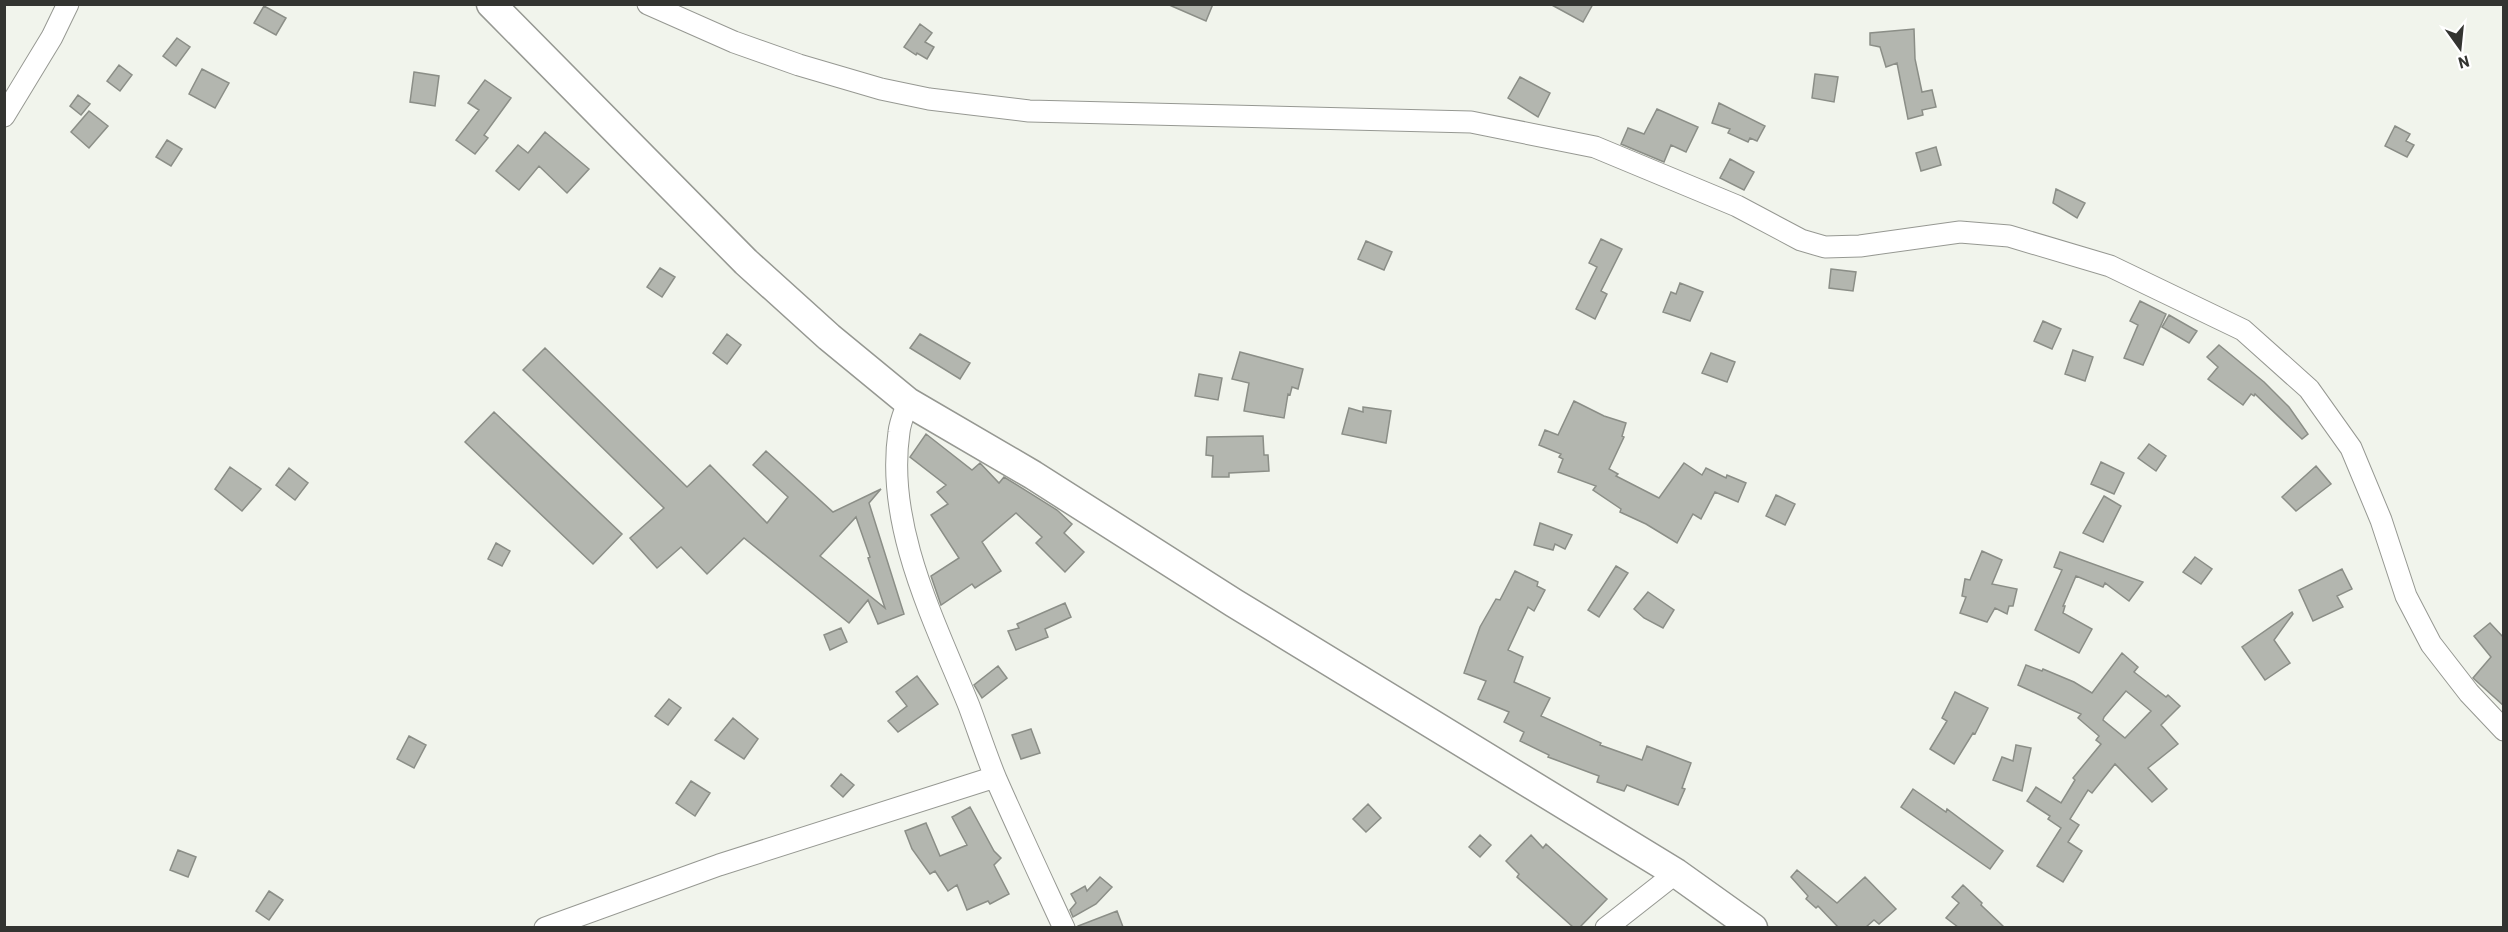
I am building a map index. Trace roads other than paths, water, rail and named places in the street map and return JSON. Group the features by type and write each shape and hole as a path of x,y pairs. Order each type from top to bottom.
{"main road":[{"path":"491,4 746,262 829,337 908,402 1033,475 1234,603 1676,873 1753,927"}],"street":[{"path":"4,116 52,37 68,4"},
{"path":"648,4 734,42 799,65 881,89 929,99 1029,111 1083,110 1471,122 1595,147 1737,207 1801,240 1825,247 1860,246 1960,232 2009,236 2110,266 2243,330 2309,389 2351,448 2380,520 2406,596 2432,644 2469,693 2504,730"},
{"path":"908,402 899,431 898,466 899,493 912,562 935,627 969,706 995,777 1064,927"},
{"path":"545,927 718,865 995,777"},
{"path":"1606,927 1676,873"}]}
